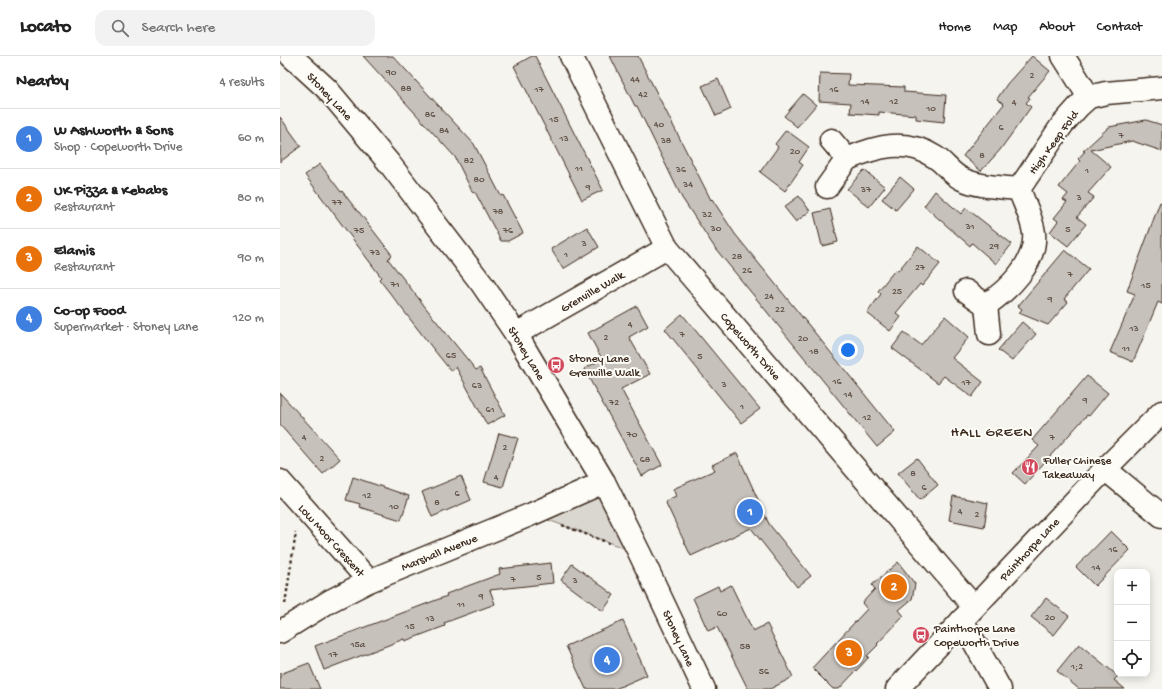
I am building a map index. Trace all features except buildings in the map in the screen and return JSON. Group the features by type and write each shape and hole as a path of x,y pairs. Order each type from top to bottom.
{"street":[{"name":"Stoney Lane","path":"291,56 327,89 389,163 482,284 516,334 604,482 704,689"},
{"name":"Copeworth Drive","path":"571,56 667,248 968,614 1000,689"},
{"path":"1063,56 1090,97 1106,93 1162,88"},
{"name":"High Keep Fold","path":"1019,189 1062,125 1079,106 1090,97"},
{"path":"831,140 847,159"},
{"path":"827,187 847,159 871,149 886,146 901,146 920,149 936,158 961,178 980,184 1019,189 1034,234 1032,251 1023,270 1013,283 986,305"},
{"name":"Grenville Walk","path":"516,334 667,248"},
{"path":"966,291 986,305 989,334"},
{"name":"Painthorpe Lane","path":"897,689 1104,469 1162,412"},
{"path":"1104,469 1162,516"},
{"name":"Low Moor Crescent","path":"280,481 369,581"},
{"name":"Marshall Avenue","path":"280,632 330,601 369,581 532,514 604,482"}],"path":[{"path":"280,632 301,504"},
{"path":"532,514 640,554"}],"shaded area":[{"path":"604,482 640,554 532,514"}],"place":[{"name":"Stoney Lane Grenville Walk","path":"556,365"},
{"name":"Fuller Chinese Takeaway","path":"1030,467"},
{"name":"W Ashworth & Sons","path":"750,512"},
{"name":"UK Pizza & Kebabs","path":"894,587"},
{"name":"Painthorpe Lane Copeworth Drive","path":"921,635"},
{"name":"Elamis","path":"849,653"},
{"name":"Co-op Food","path":"607,660"}],"district":[{"name":"HALL GREEN","path":"992,431"}]}
